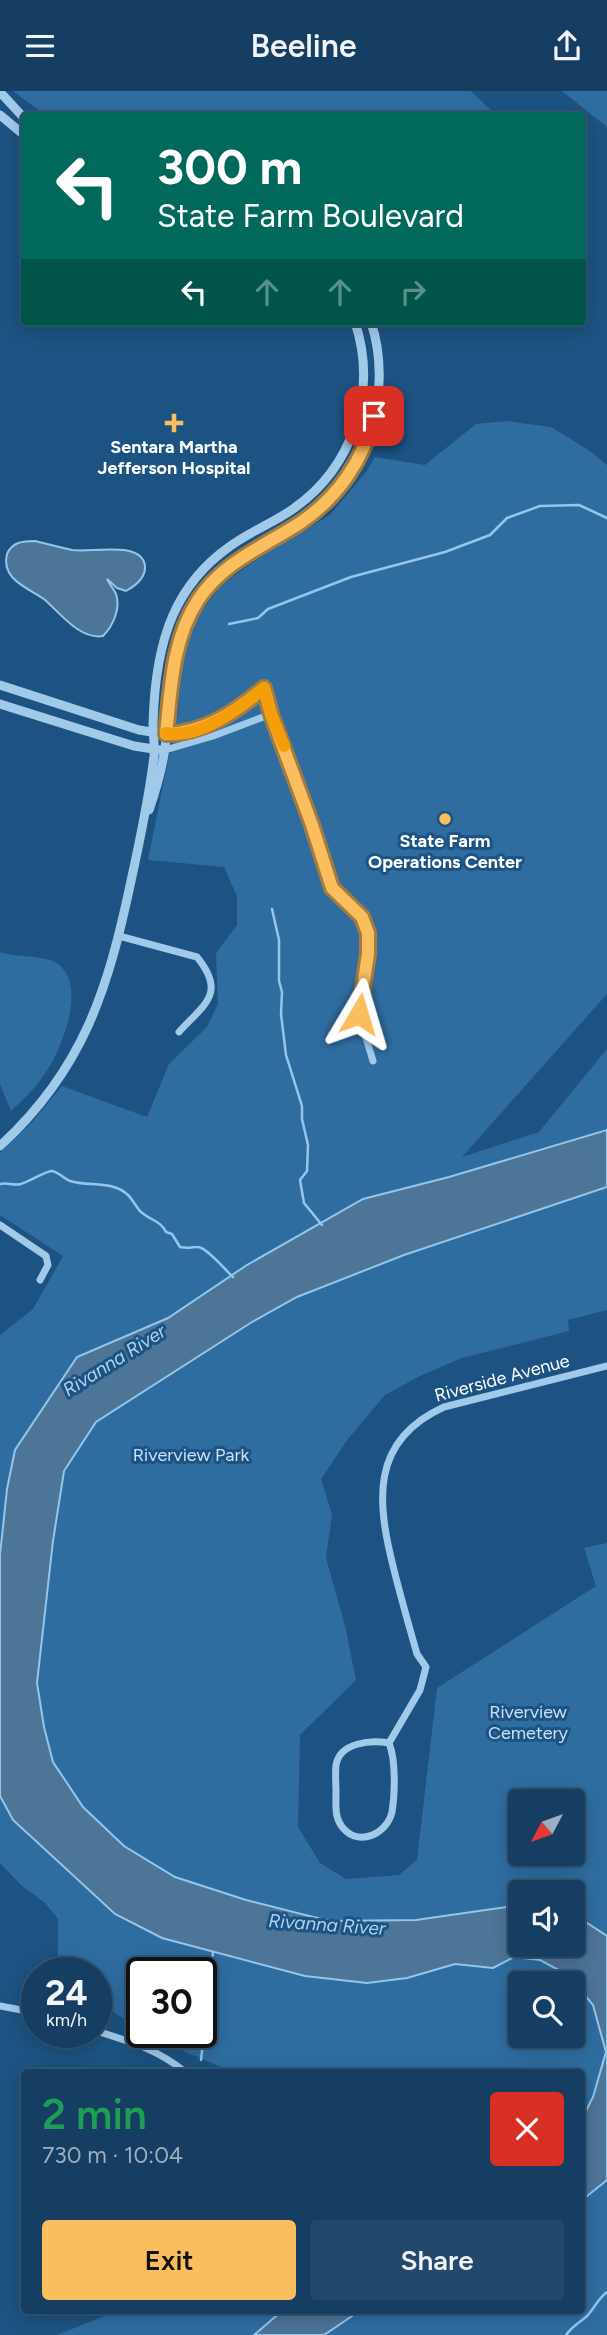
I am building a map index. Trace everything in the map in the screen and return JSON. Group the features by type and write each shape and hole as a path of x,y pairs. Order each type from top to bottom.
{"street":[{"path":"0,94 21,115"},
{"path":"11,105 0,114 21,132"},
{"path":"160,750 154,733 160,656 164,639 184,593 200,572 229,547 292,510 313,494 332,472 348,446 362,400 363,350 356,326"},
{"path":"0,1146 49,1095 73,1057 98,1002 119,936 141,833 155,792 160,750 166,734 175,657 179,641 197,601 211,582 237,559 301,523 323,505 338,490 362,453 371,430 378,392 378,348 372,326"},
{"path":"0,685 154,733 166,734 189,731 221,720 264,688 332,888 362,917 368,933 368,954 359,1014 373,1061"},
{"path":"0,704 109,739 160,750 214,736 271,714"},
{"path":"119,936 197,957 201,963 212,985 211,996 179,1032"},
{"path":"0,1225 46,1256 48,1265 40,1280"},
{"name":"Riverside Avenue","path":"390,1743 420,1690 426,1667 417,1654 383,1521 383,1480 393,1453 400,1441 421,1420 444,1408 607,1366"},
{"path":"359,1743 390,1743 394,1755 392,1811 388,1822 380,1832 371,1836 351,1835 342,1827 335,1812 336,1763 342,1754 359,1743"},
{"path":"0,2006 21,2010"},
{"path":"112,2036 164,2056 181,2069"}],"green space":[{"path":"13,91 471,91 493,112 41,112"},
{"path":"562,91 607,91 607,127"},
{"path":"507,421 551,427 607,465 607,994 462,1157 539,1132 607,1049 607,1130 449,1177 363,1199 247,1265 168,1318 77,1357 7,1489 0,1555 0,1335 33,1309 63,1256 0,1215 0,1153 32,1122 62,1086 147,1117 169,1064 207,1027 218,1004 216,953 237,925 237,896 224,867 148,860 178,711 182,659 197,618 221,585 265,554 330,515 375,457 425,465 476,424"},
{"path":"0,952 52,961 67,974 71,987 69,1019 58,1051 40,1080 11,1111 0,1084"},
{"path":"607,1187 607,1310 568,1320 569,1331 462,1358 385,1395 348,1439 321,1479 332,1515 326,1558 345,1626 356,1680 300,1735 298,1827 320,1863 346,1879 399,1875 417,1860 437,1688 596,1586 584,1548 607,1543 607,1936 585,1922 585,1880 508,1880 508,1907 416,1920 329,1921 246,1900 175,1877 124,1846 83,1807 53,1762 37,1683 64,1471 96,1422 252,1322 297,1297 404,1255"},
{"path":"0,1796 13,1820 114,1914 162,1938 305,1976 367,1983 407,1978 455,1964 493,1968 514,1957 540,1960 561,1971 508,1971 508,2048 585,2048 585,1995 593,2005 606,2052 593,2097 585,2113 585,2069 226,2069 177,2048 217,2048 217,1957 126,1957 126,2020 112,2011 112,1957 58,1957 58,1919 45,1903 21,1885 0,1863"},
{"path":"607,2180 607,2335 324,2335 355,2314 585,2314 585,2198"},
{"path":"109,2314 278,2314 254,2335 57,2335"}],"water":[{"path":"35,541 72,550 126,550 142,558 144,574 126,591 117,588 107,579 116,594 117,611 103,636 78,630 45,600 12,577 6,563 9,550 18,543"},
{"name":"Rivanna River","path":"607,1130 607,1187 404,1255 297,1297 252,1322 96,1422 64,1471 37,1683 53,1762 83,1807 124,1846 175,1877 246,1900 329,1921 416,1920 508,1907 508,1957 514,1957 493,1968 455,1964 407,1978 367,1983 305,1976 162,1938 115,1914 13,1820 0,1796 0,1555 7,1489 15,1450 77,1357 168,1318 247,1265 363,1199 449,1177"},
{"path":"585,1922 607,1936 607,2180 585,2198 585,2113 593,2097 606,2052 593,2005 585,1995 585,1971 561,1971 540,1960 514,1957 585,1957"},
{"path":"278,2314 355,2314 324,2335 254,2335"}],"waterway":[{"path":"229,624 258,618 268,609 351,577 445,552 490,535 507,518 540,506 579,505 607,518"},
{"path":"272,909 279,940 281,1014 286,1055 302,1106 308,1145 307,1171 300,1180 304,1203 322,1225"},
{"path":"0,1184 21,1184 51,1171 77,1183 115,1187 128,1195 141,1212 172,1234 180,1247 201,1248 233,1277"},
{"path":"201,2060 213,1952"},
{"path":"566,2335 588,2315 607,2292"}],"slow traffic":[{"path":"166,733 189,731 221,720 264,688 284,746"}],"place":[{"name":"Sentara Martha Jefferson Hospital","path":"174,423"},
{"name":"State Farm Operations Center","path":"445,819"}],"route":[{"path":"359,1014 368,954 368,933 362,917 332,888 264,688 221,720 189,731 166,734 175,657 179,641 197,601 211,582 237,559 301,523 338,490 362,453 374,416"}],"park label":[{"name":"Riverview Park","path":"191,1455"},
{"name":"Riverview Cemetery","path":"528,1722"}]}
